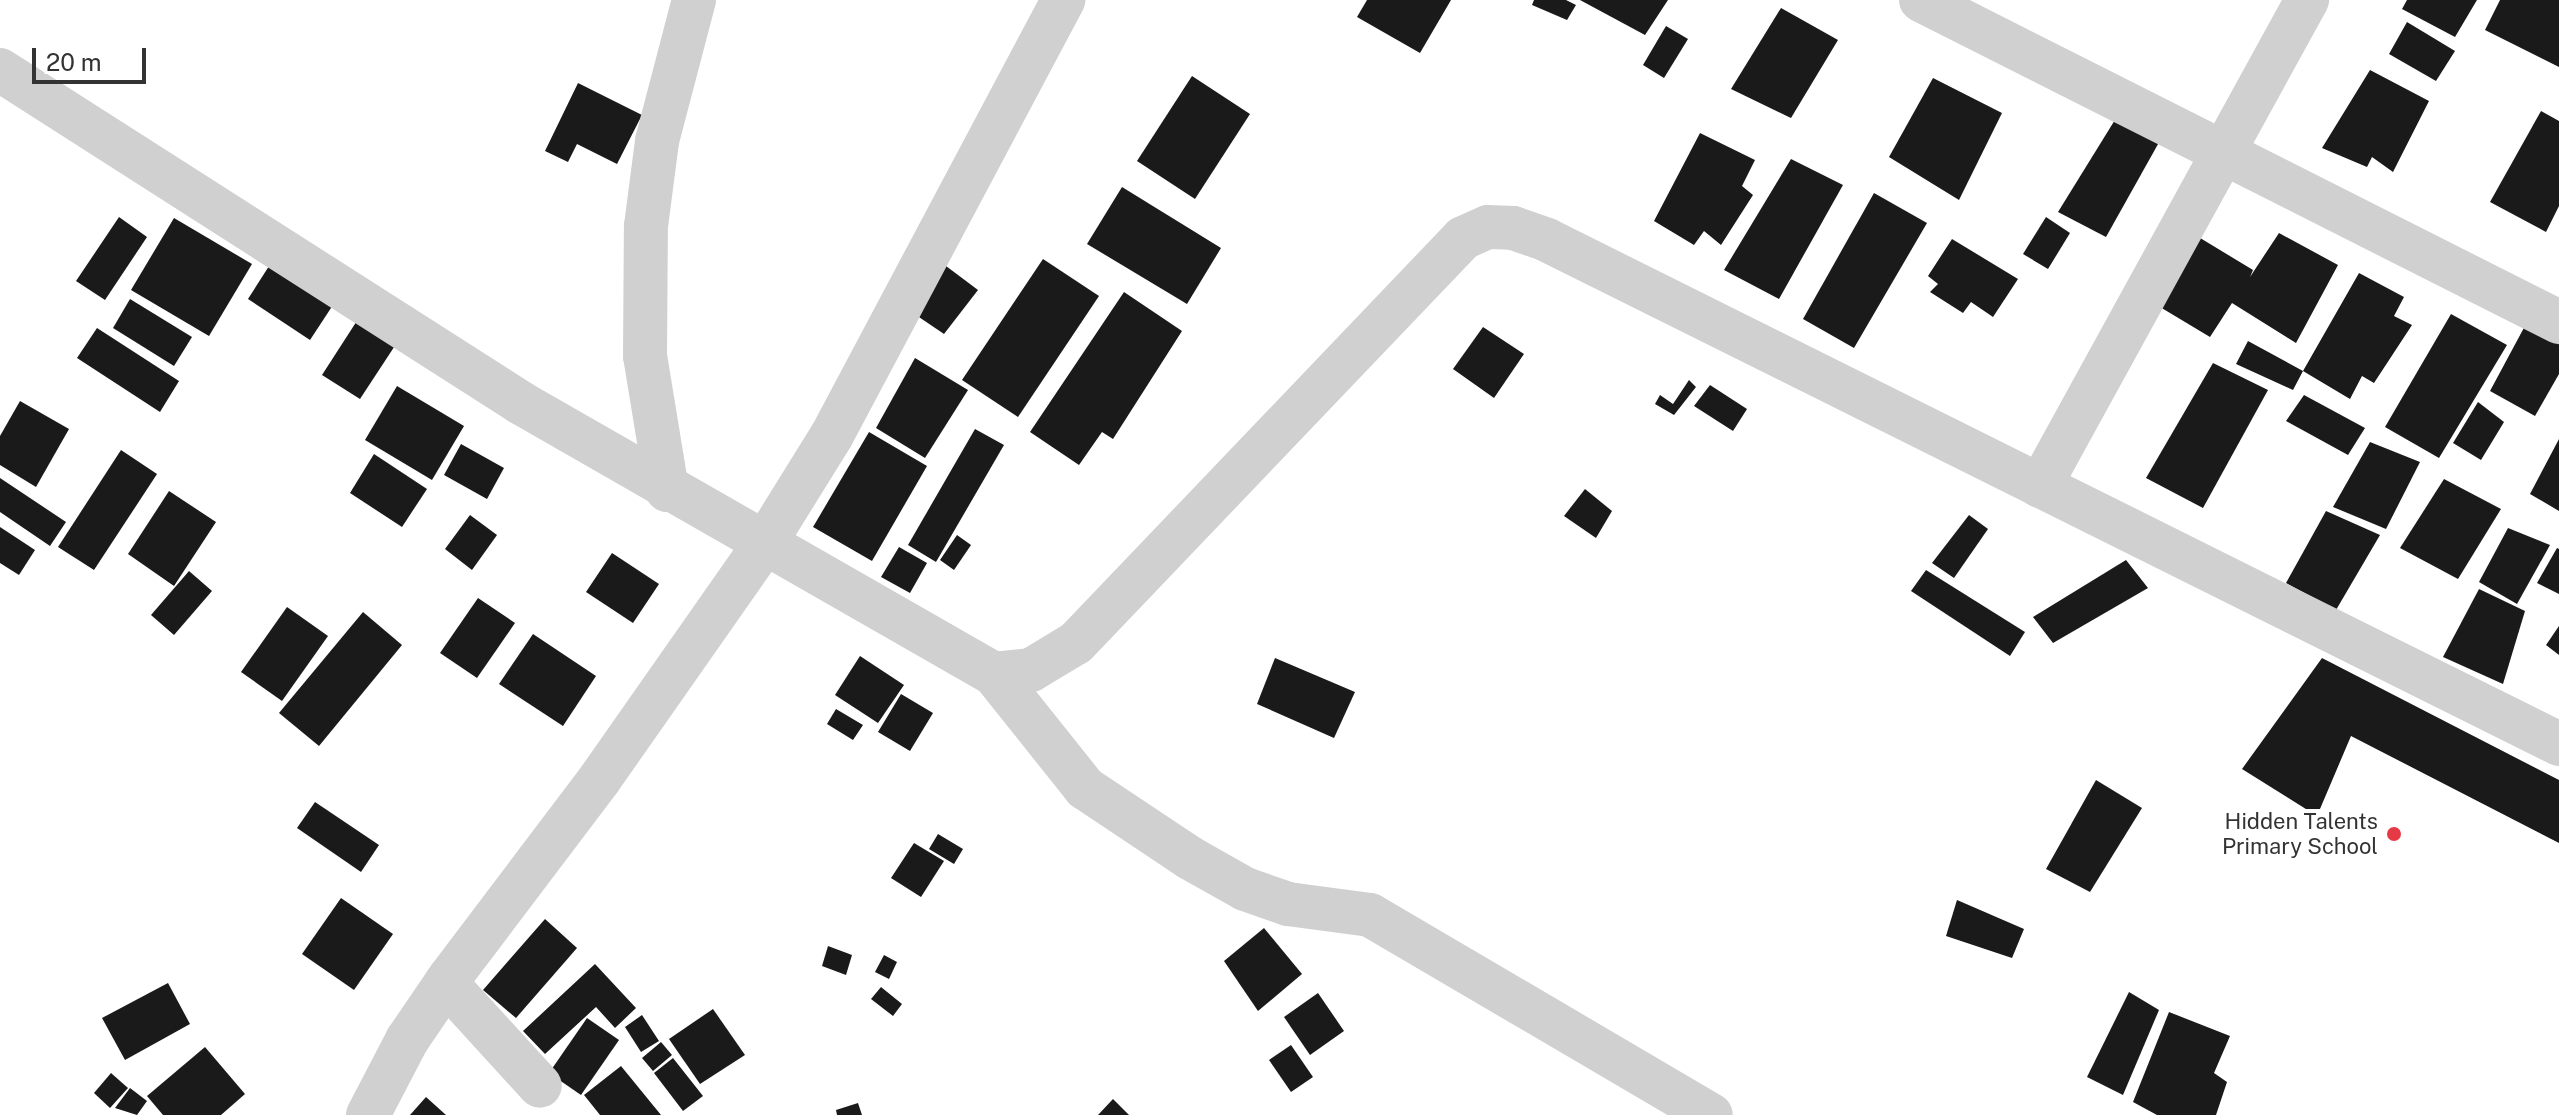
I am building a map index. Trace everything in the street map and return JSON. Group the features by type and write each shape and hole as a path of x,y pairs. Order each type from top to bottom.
{"street":[{"path":"667,490 645,356 646,226 657,141 694,0"},
{"path":"368,1115 407,1040 446,983 599,780 765,543 832,435 1063,0"},
{"path":"1921,0 2559,322"},
{"path":"2040,486 2307,0"},
{"path":"0,70 521,403 667,490 994,674 1085,788 1190,858 1245,889 1288,904 1370,915 1711,1115"},
{"path":"994,674 1031,670 1076,643 1463,238 1488,227 1513,228 1547,240 2559,744"},
{"path":"446,983 540,1086"}],"building":[{"path":"1367,0 1451,0 1420,53 1357,17"},
{"path":"1534,0 1566,0 1576,5 1567,20 1532,5"},
{"path":"1580,0 1668,0 1645,35"},
{"path":"2407,0 2477,0 2455,37 2402,9"},
{"path":"2500,0 2559,0 2559,67 2485,30"},
{"path":"1781,8 1838,40 1791,118 1731,89"},
{"path":"2407,22 2455,51 2436,81 2389,54"},
{"path":"1666,26 1688,39 1664,78 1643,65"},
{"path":"2370,70 2429,101 2393,172 2372,157 2367,167 2322,148"},
{"path":"1192,76 1250,114 1195,199 1137,161"},
{"path":"1933,78 2002,113 1959,200 1889,157"},
{"path":"578,83 642,115 617,164 577,144 568,162 545,151"},
{"path":"2541,111 2559,121 2559,206 2546,232 2490,202"},
{"path":"2118,115 2162,137 2106,237 2058,212"},
{"path":"1700,133 1755,160 1742,186 1753,195 1721,245 1704,231 1694,245 1654,221"},
{"path":"1791,159 1843,185 1779,299 1724,270"},
{"path":"1122,187 1221,248 1187,304 1087,244"},
{"path":"1874,193 1927,223 1854,348 1803,319"},
{"path":"119,217 147,237 105,300 76,281"},
{"path":"2046,217 2070,233 2048,269 2023,254"},
{"path":"174,218 252,264 209,336 131,290"},
{"path":"2182,227 2253,270 2250,277 2279,233 2338,265 2296,343 2232,303 2210,337 2150,301"},
{"path":"1952,239 2018,279 1993,317 1971,302 1963,313 1930,292 1938,284 1928,276"},
{"path":"1043,259 1099,296 1018,417 962,380"},
{"path":"271,263 333,305 310,340 248,299"},
{"path":"946,266 978,290 944,334 913,313"},
{"path":"2359,273 2404,297 2394,316 2412,325 2374,383 2362,376 2350,399 2303,371"},
{"path":"1124,292 1182,331 1113,439 1102,432 1079,465 1030,432"},
{"path":"130,299 192,337 174,366 113,328"},
{"path":"362,313 400,338 360,399 322,375"},
{"path":"2451,314 2507,345 2439,458 2385,427"},
{"path":"2526,324 2559,340 2559,374 2535,416 2490,391"},
{"path":"1483,327 1524,354 1494,398 1453,369"},
{"path":"97,328 179,381 160,412 77,358"},
{"path":"2248,341 2303,371 2293,390 2236,364"},
{"path":"915,358 968,390 925,458 876,428"},
{"path":"2213,363 2268,390 2203,508 2146,478"},
{"path":"1689,380 1696,387 1674,415 1655,404 1660,395 1673,404"},
{"path":"1710,385 1747,409 1733,431 1694,406"},
{"path":"397,386 464,426 432,480 365,440"},
{"path":"2304,395 2365,428 2348,455 2286,421"},
{"path":"20,401 69,429 36,487 0,465 0,436"},
{"path":"2478,402 2504,422 2481,460 2453,443"},
{"path":"975,429 1004,445 936,562 908,545"},
{"path":"869,432 927,466 872,561 813,527"},
{"path":"2559,439 2559,511 2530,494"},
{"path":"2370,442 2420,462 2386,529 2333,507"},
{"path":"461,444 504,468 487,499 444,475"},
{"path":"121,450 157,474 94,570 58,547"},
{"path":"374,454 427,489 402,527 350,493"},
{"path":"0,478 66,522 50,546 0,512"},
{"path":"2444,479 2501,509 2458,579 2400,548"},
{"path":"1585,489 1612,511 1596,538 1564,516"},
{"path":"169,491 216,522 174,586 128,554"},
{"path":"2326,511 2380,535 2336,610 2286,583"},
{"path":"470,515 497,535 472,570 445,549"},
{"path":"1969,515 1988,529 1954,578 1932,563"},
{"path":"0,527 35,550 19,575 0,563"},
{"path":"2508,528 2550,545 2517,604 2479,582"},
{"path":"957,535 971,545 954,570 940,560"},
{"path":"899,547 927,563 910,593 881,577"},
{"path":"2559,549 2559,594 2537,583"},
{"path":"612,553 659,584 633,623 586,592"},
{"path":"2126,560 2148,588 2053,643 2033,617"},
{"path":"1926,570 2025,632 2010,656 1911,591"},
{"path":"189,571 212,591 174,635 151,615"},
{"path":"2479,589 2525,611 2503,684 2443,657"},
{"path":"478,598 515,623 477,678 440,653"},
{"path":"287,607 328,636 282,701 241,672"},
{"path":"363,612 402,645 319,746 279,713"},
{"path":"2559,626 2559,655 2546,645"},
{"path":"533,634 596,676 563,726 499,684"},
{"path":"860,656 904,685 878,723 835,695"},
{"path":"1275,658 1355,692 1334,738 1257,704"},
{"path":"2322,658 2559,780 2559,843 2351,736 2317,816 2242,769"},
{"path":"901,694 933,713 910,751 878,732"},
{"path":"836,709 863,725 853,740 827,724"},
{"path":"2096,780 2142,808 2090,892 2046,869"},
{"path":"315,802 379,845 361,872 297,828"},
{"path":"938,834 963,849 954,864 929,849"},
{"path":"914,843 944,861 921,897 891,878"},
{"path":"341,898 393,934 354,990 302,954"},
{"path":"1957,900 2024,929 2012,958 1946,936"},
{"path":"545,919 577,948 516,1018 483,990"},
{"path":"1264,928 1302,974 1258,1011 1224,961"},
{"path":"828,946 852,955 846,975 822,966"},
{"path":"884,955 897,962 889,979 875,972"},
{"path":"595,964 636,1008 615,1028 596,1007 545,1054 523,1031"},
{"path":"168,983 190,1024 125,1060 102,1018"},
{"path":"881,987 902,1004 893,1016 871,999"},
{"path":"2129,992 2159,1010 2123,1095 2087,1077"},
{"path":"1318,993 1344,1031 1310,1055 1284,1017"},
{"path":"713,1009 745,1055 700,1084 669,1039"},
{"path":"2169,1012 2230,1036 2214,1073 2227,1082 2216,1115 2157,1115 2133,1102"},
{"path":"642,1015 659,1041 641,1052 625,1027"},
{"path":"587,1018 619,1040 581,1095 549,1073"},
{"path":"661,1042 672,1055 653,1071 642,1058"},
{"path":"1291,1045 1313,1077 1291,1092 1269,1060"},
{"path":"205,1047 245,1094 221,1115 163,1115 147,1096"},
{"path":"673,1058 703,1096 683,1111 654,1073"},
{"path":"621,1066 661,1115 600,1115 584,1095"},
{"path":"111,1073 128,1088 110,1108 94,1093"},
{"path":"130,1088 147,1101 137,1115 115,1108"},
{"path":"426,1097 446,1115 410,1115"},
{"path":"1113,1099 1129,1115 1098,1115"},
{"path":"858,1103 862,1115 837,1115 836,1110"}],"place":[{"name":"Hidden Talents Primary School","path":"2394,834"}]}
